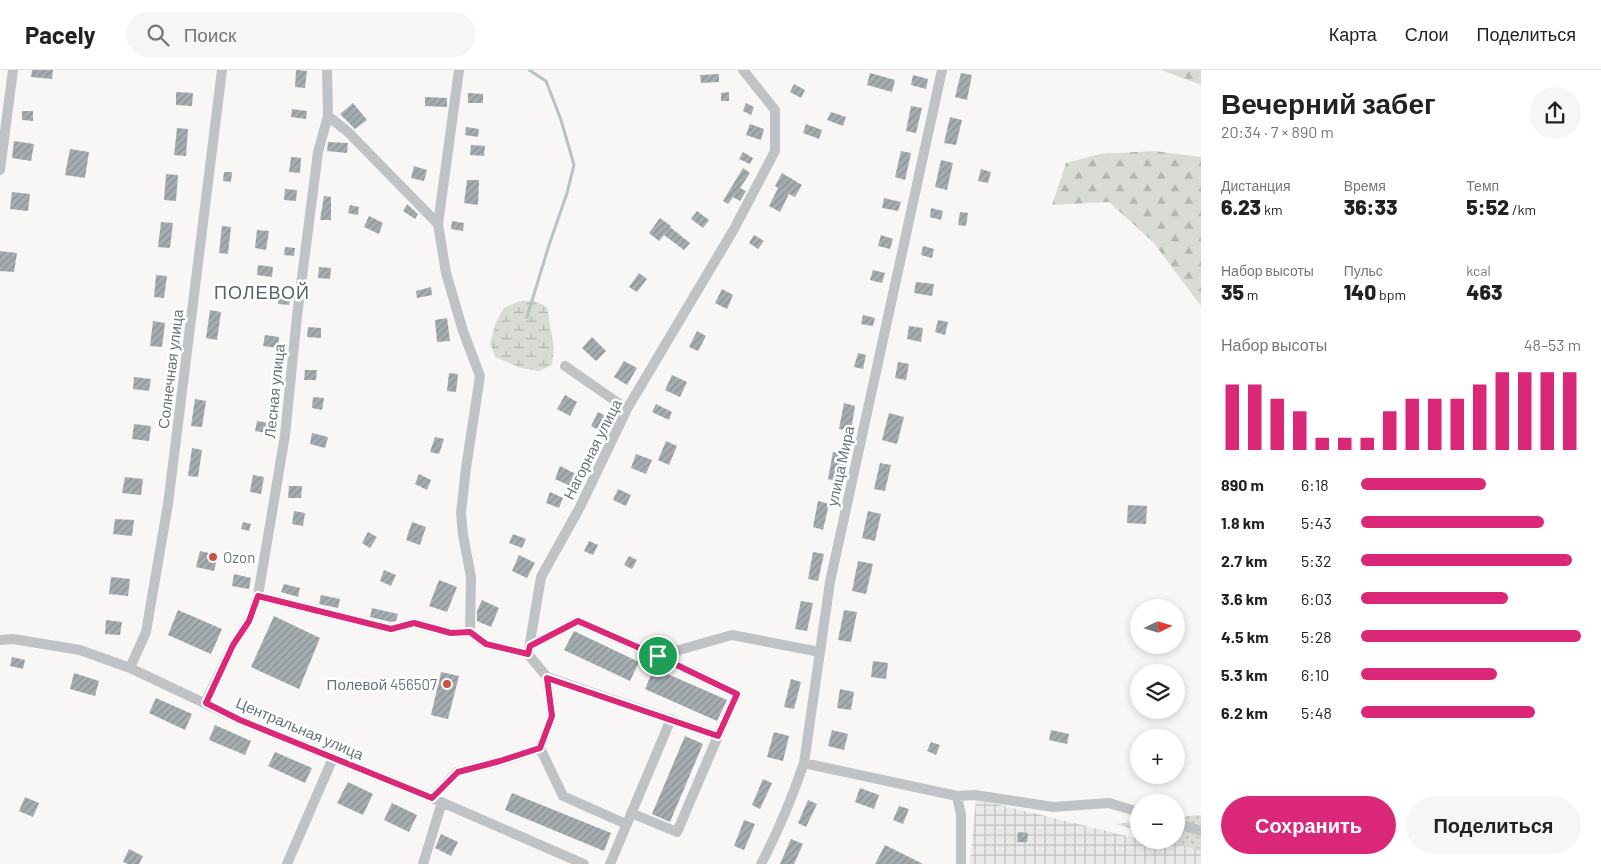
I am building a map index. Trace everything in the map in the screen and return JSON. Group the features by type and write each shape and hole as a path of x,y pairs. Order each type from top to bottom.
{"street":[{"path":"0,170 13,70"},
{"name":"Солнечная улица","path":"130,668 146,632 168,504 222,70"},
{"name":"Лесная улица","path":"206,703 233,645 249,621 258,596 285,435 297,316 318,152 328,116 327,70"},
{"path":"459,70 438,224 446,273 463,331 480,376 461,513 471,578 470,632"},
{"name":"Нагорная улица","path":"529,650 541,577 580,507 627,410 734,230 775,150 775,110 743,70"},
{"name":"улица Мира","path":"761,864 780,826 804,763 830,582 942,70"},
{"path":"328,116 348,132 438,224"},
{"path":"565,366 627,410"},
{"path":"258,596 391,629 414,623 451,633 470,632 486,644 529,650 578,621 658,656 737,694 677,832 631,813"},
{"path":"658,656 732,635 820,652"},
{"name":"Центральная улица","path":"0,640 13,639 80,650 130,668 240,720 437,800 584,864"},
{"path":"529,650 547,678 552,716 540,748 564,796 626,824"},
{"path":"547,678 718,736"},
{"path":"610,864 671,720"},
{"path":"423,864 437,800 458,772 540,748"},
{"path":"288,864 333,758"},
{"path":"804,763 957,796 975,795 1053,807 1109,802 1130,809"},
{"path":"957,796 961,815 961,864"},
{"path":"1185,826 1201,831"}],"shaded area":[{"path":"976,799 1130,837 1130,849 1185,849 1185,841 1201,842 1201,864 970,864"}],"green space":[{"path":"1161,70 1201,70 1201,85"},
{"path":"1154,151 1201,157 1201,306 1153,242 1109,202 1052,205 1066,163 1100,154"},
{"path":"520,301 535,301 547,307 554,348 552,365 539,371 521,368 495,357 490,343 496,322 504,308"},
{"path":"1201,815 1201,851 1185,846 1185,816"},
{"path":"1130,822 1130,828 1116,824"}],"building":[{"path":"32,70 53,70 52,79 31,77"},
{"path":"296,70 307,71 305,88 295,87"},
{"path":"870,73 895,80 892,92 867,85"},
{"path":"961,73 972,75 967,100 955,97"},
{"path":"719,74 719,82 701,83 700,75"},
{"path":"913,75 928,79 926,89 911,85"},
{"path":"794,84 805,90 801,98 790,92"},
{"path":"176,92 193,93 192,106 176,105"},
{"path":"729,92 729,101 721,101 721,93"},
{"path":"468,93 483,94 483,103 468,103"},
{"path":"425,97 447,98 447,107 425,106"},
{"path":"353,103 367,120 355,129 340,114"},
{"path":"746,103 754,107 751,115 743,111"},
{"path":"911,106 922,108 916,133 906,131"},
{"path":"292,109 307,111 306,119 291,117"},
{"path":"22,111 33,111 33,121 22,120"},
{"path":"831,112 846,117 843,126 827,120"},
{"path":"950,117 962,120 956,145 944,143"},
{"path":"750,124 764,129 761,140 746,135"},
{"path":"806,124 822,130 819,139 803,133"},
{"path":"466,127 479,129 478,137 465,135"},
{"path":"177,128 188,129 186,156 174,155"},
{"path":"14,141 34,144 31,161 12,158"},
{"path":"328,142 348,143 347,153 327,151"},
{"path":"471,145 485,146 484,156 470,155"},
{"path":"70,149 89,152 85,178 65,175"},
{"path":"901,151 911,153 905,180 895,177"},
{"path":"743,152 753,158 750,164 739,159"},
{"path":"291,157 301,158 300,173 289,172"},
{"path":"941,160 953,163 947,190 935,187"},
{"path":"414,166 427,170 424,181 411,178"},
{"path":"743,168 750,173 740,188 746,191 740,201 733,197 728,204 723,201"},
{"path":"981,169 991,172 988,183 978,181"},
{"path":"224,172 232,172 231,182 223,181"},
{"path":"782,173 802,185 795,197 789,194 780,212 769,206 778,188 775,186"},
{"path":"166,174 178,175 176,201 164,200"},
{"path":"467,180 479,180 478,205 464,203"},
{"path":"285,189 297,190 296,201 284,200"},
{"path":"12,192 30,194 28,211 10,209"},
{"path":"324,196 331,197 331,220 320,220"},
{"path":"884,198 901,202 898,211 882,208"},
{"path":"407,204 418,214 415,219 403,211"},
{"path":"350,205 359,207 358,215 348,213"},
{"path":"931,208 943,211 941,220 930,217"},
{"path":"697,211 709,220 703,228 691,219"},
{"path":"960,212 968,213 966,226 958,225"},
{"path":"369,216 383,223 379,234 364,227"},
{"path":"660,218 690,243 684,250 664,235 659,241 649,233"},
{"path":"452,221 464,223 463,231 451,229"},
{"path":"161,222 173,223 170,248 158,247"},
{"path":"222,226 231,227 228,254 219,253"},
{"path":"257,230 269,231 266,250 255,248"},
{"path":"754,235 764,241 758,249 749,243"},
{"path":"881,235 893,239 890,249 878,246"},
{"path":"923,246 934,249 932,258 921,255"},
{"path":"285,247 295,248 294,256 284,255"},
{"path":"0,251 17,253 14,272 0,271"},
{"path":"258,265 273,267 272,277 257,275"},
{"path":"319,267 331,268 330,279 318,278"},
{"path":"873,270 885,273 882,283 870,280"},
{"path":"639,273 647,279 637,292 629,287"},
{"path":"156,275 167,276 164,298 154,297"},
{"path":"916,282 934,284 932,296 914,293"},
{"path":"431,287 432,295 417,298 416,291"},
{"path":"722,289 733,295 727,309 715,303"},
{"path":"279,294 291,296 289,305 278,304"},
{"path":"210,310 221,312 217,340 206,338"},
{"path":"863,315 875,318 873,326 861,324"},
{"path":"447,318 450,341 437,342 435,320"},
{"path":"938,320 948,322 945,335 935,332"},
{"path":"153,321 165,323 162,347 150,346"},
{"path":"909,326 923,328 921,342 907,339"},
{"path":"308,327 321,328 321,338 307,337"},
{"path":"697,331 706,336 698,351 689,347"},
{"path":"265,335 279,337 278,348 263,346"},
{"path":"592,337 606,351 596,361 582,348"},
{"path":"858,353 866,355 863,369 854,367"},
{"path":"624,361 637,368 627,385 614,377"},
{"path":"898,362 909,364 906,380 895,378"},
{"path":"305,370 317,370 316,380 304,380"},
{"path":"449,373 458,374 456,392 447,391"},
{"path":"672,375 687,382 680,397 665,390"},
{"path":"134,377 151,379 149,391 133,389"},
{"path":"565,395 577,402 570,416 557,409"},
{"path":"313,397 324,398 322,410 312,408"},
{"path":"195,399 206,401 202,427 191,426"},
{"path":"844,403 855,406 851,431 839,429"},
{"path":"656,404 672,412 669,420 652,412"},
{"path":"598,412 612,419 605,433 591,426"},
{"path":"889,413 904,417 897,444 882,440"},
{"path":"257,421 269,423 267,433 255,431"},
{"path":"134,424 151,426 149,441 132,439"},
{"path":"312,433 328,437 325,448 310,444"},
{"path":"435,437 444,439 439,454 430,452"},
{"path":"666,441 677,446 669,465 658,460"},
{"path":"192,448 202,450 198,477 188,476"},
{"path":"833,452 846,454 840,482 828,479"},
{"path":"636,454 652,460 646,474 631,468"},
{"path":"880,463 891,465 885,491 874,489"},
{"path":"560,466 576,474 570,486 555,479"},
{"path":"419,474 431,480 427,490 415,484"},
{"path":"253,475 264,477 261,494 250,492"},
{"path":"125,477 143,479 141,495 122,493"},
{"path":"289,486 302,486 301,498 288,498"},
{"path":"618,489 631,495 626,506 613,500"},
{"path":"550,492 563,498 559,508 546,503"},
{"path":"818,501 829,504 823,530 813,527"},
{"path":"1128,505 1147,506 1146,524 1127,523"},
{"path":"294,511 305,513 303,526 292,524"},
{"path":"868,511 881,514 875,541 862,538"},
{"path":"115,519 134,520 132,536 113,534"},
{"path":"243,522 251,524 249,531 241,529"},
{"path":"412,522 426,527 420,545 406,540"},
{"path":"368,532 377,537 370,548 362,543"},
{"path":"513,534 526,539 522,548 509,543"},
{"path":"589,541 598,545 593,555 584,551"},
{"path":"200,551 218,555 214,571 196,567"},
{"path":"813,552 824,554 818,581 808,579"},
{"path":"519,555 535,563 527,578 512,571"},
{"path":"629,556 637,560 632,569 624,565"},
{"path":"858,561 873,564 866,594 852,591"},
{"path":"384,570 396,575 391,586 380,581"},
{"path":"234,574 251,578 249,589 232,586"},
{"path":"111,577 130,579 128,596 109,594"},
{"path":"439,580 457,587 447,612 429,606"},
{"path":"284,584 300,588 298,597 281,592"},
{"path":"321,595 340,599 338,608 319,604"},
{"path":"482,600 499,608 491,627 477,621 477,611"},
{"path":"801,601 813,603 807,631 795,629"},
{"path":"372,608 398,614 396,621 391,622 370,617"},
{"path":"178,610 222,629 211,654 168,635"},
{"path":"844,610 857,612 851,642 838,640"},
{"path":"274,616 320,638 299,689 251,667"},
{"path":"106,620 122,622 120,635 105,634"},
{"path":"574,631 639,662 630,681 564,650"},
{"path":"12,657 25,660 23,669 10,666"},
{"path":"873,661 888,663 886,679 871,677"},
{"path":"654,668 727,700 717,721 645,689"},
{"path":"441,672 459,676 448,719 431,715"},
{"path":"74,673 99,681 95,696 70,689"},
{"path":"791,679 801,682 794,709 784,707"},
{"path":"840,689 854,692 851,710 837,708"},
{"path":"156,698 192,714 185,730 149,713"},
{"path":"215,725 251,741 245,755 209,740"},
{"path":"832,730 848,734 844,750 828,746"},
{"path":"1051,730 1069,734 1067,744 1049,740"},
{"path":"774,732 789,736 783,761 767,757"},
{"path":"685,736 703,744 670,822 652,814"},
{"path":"931,742 940,745 936,755 927,751"},
{"path":"275,752 312,768 305,783 268,766"},
{"path":"763,779 772,783 760,809 752,805"},
{"path":"348,782 373,794 363,815 337,803"},
{"path":"860,788 879,795 874,809 855,802"},
{"path":"512,793 611,833 604,851 505,810"},
{"path":"25,797 39,803 33,817 19,811"},
{"path":"808,800 817,804 806,827 798,823"},
{"path":"392,803 417,815 409,832 384,820"},
{"path":"899,806 909,809 903,824 893,820"},
{"path":"744,820 755,824 744,850 734,846"},
{"path":"1018,832 1028,833 1027,842 1017,842"},
{"path":"441,834 458,842 451,856 435,848"},
{"path":"791,839 803,844 794,864 780,864"},
{"path":"885,845 923,864 875,864"},
{"path":"129,849 143,856 139,864 123,862"}],"waterway":[{"path":"527,317 567,193 574,165 561,120 546,81 529,70"}],"place":[{"name":"Ozon","path":"213,557"},
{"name":"Полевой 456507","path":"447,684"}],"district":[{"name":"ПОЛЕВОЙ","path":"262,292"}],"route":[{"path":"258,596 391,629 414,623 451,633 470,632 486,644 528,654 530,646 578,621 658,656 737,694 718,736 547,678 552,716 540,748 458,772 432,798 240,720 206,703 233,645 249,621 258,596"}]}
